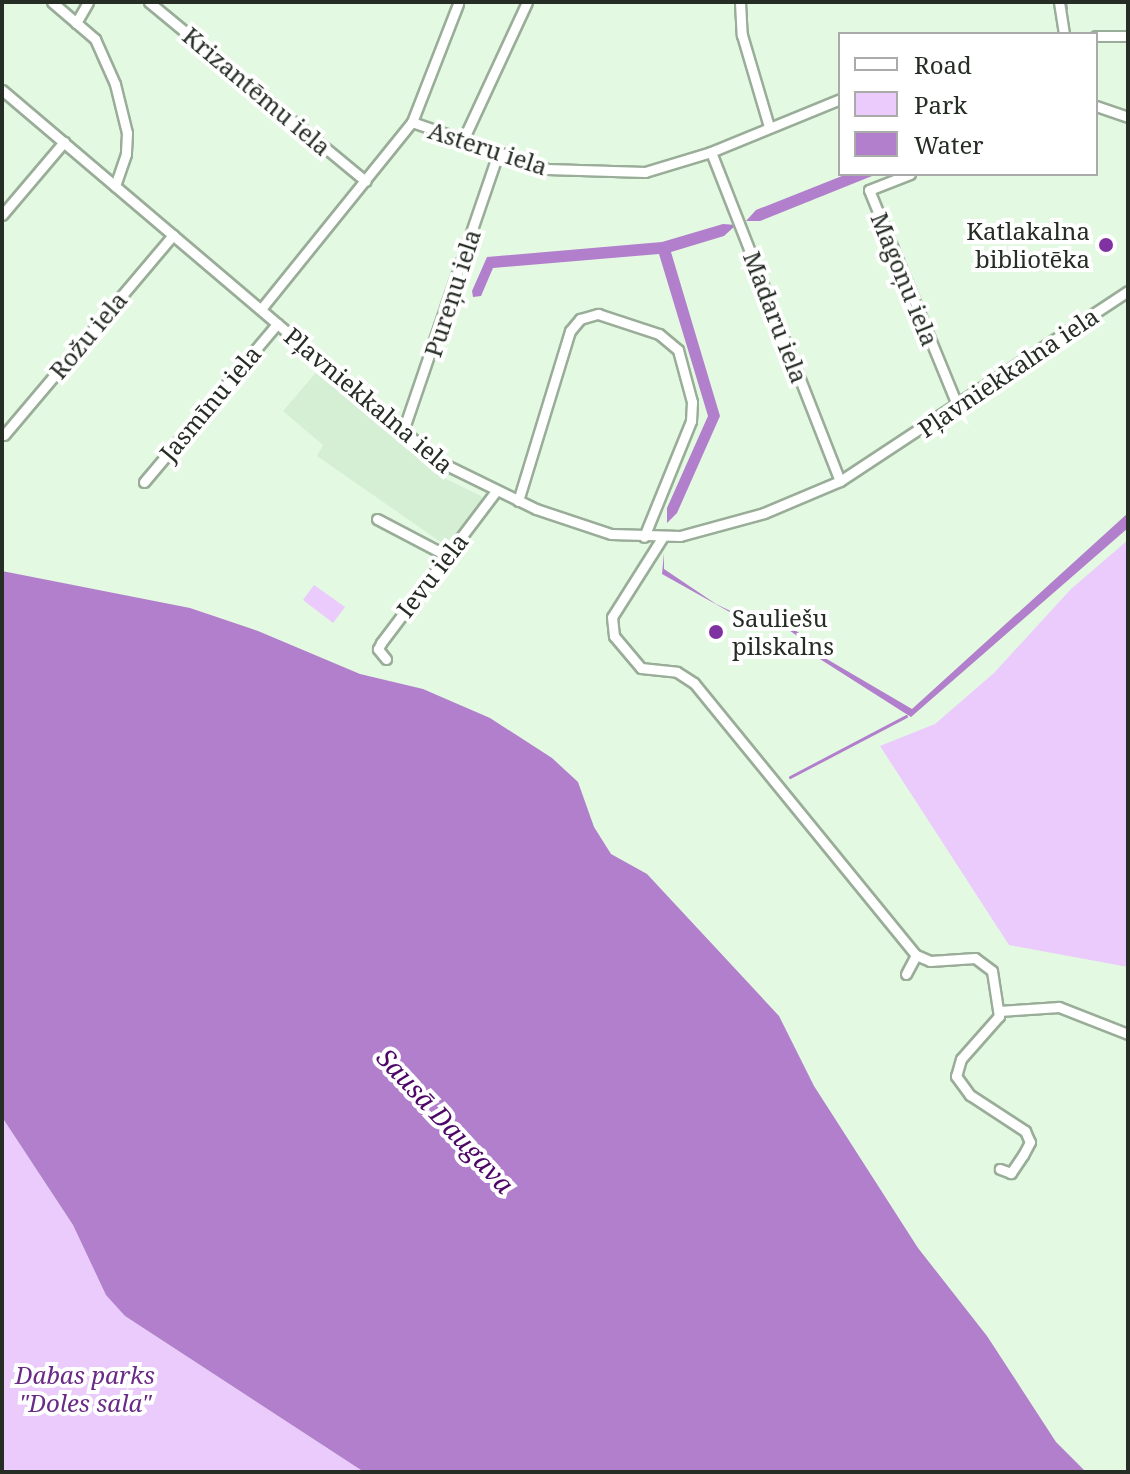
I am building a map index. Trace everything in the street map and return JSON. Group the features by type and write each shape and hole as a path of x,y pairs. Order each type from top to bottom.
{"street":[{"path":"52,2 95,39 115,84 127,133 126,154 115,186"},
{"path":"76,23 88,2"},
{"name":"Krizantēmu iela","path":"149,2 365,181"},
{"path":"463,140 527,2"},
{"path":"740,2 743,41 769,127"},
{"path":"1059,2 1064,32"},
{"path":"412,122 458,4"},
{"path":"1098,36 1128,36"},
{"name":"Pļavniekkalna iela","path":"2,90 450,469 591,530 662,538 764,513 840,481 958,407 1128,291"},
{"name":"Asteru iela","path":"261,309 412,122 498,154 566,172 636,173 711,152 838,100"},
{"path":"1098,107 1128,117"},
{"path":"2,215 64,142"},
{"name":"Madaru iela","path":"711,152 840,481"},
{"name":"Pureņu iela","path":"403,431 498,154"},
{"name":"Magoņu iela","path":"905,176 869,190 958,407"},
{"name":"Rožu iela","path":"4,435 173,235"},
{"path":"518,501 570,331 580,319 598,314 659,334 678,350 692,402 691,421 644,537"},
{"name":"Jasmīnu iela","path":"144,482 277,324"},
{"name":"Ievu iela","path":"386,659 378,649 381,643 496,491"},
{"path":"377,519 446,555"},
{"path":"662,538 610,627 641,668 677,672 694,683 916,955 930,961 982,960 992,971 999,1011 996,1022 961,1059 956,1076 970,1095 1025,1131 1030,1142 1017,1164 1011,1173 1000,1169"},
{"path":"906,974 916,955"},
{"path":"999,1011 1059,1007 1128,1034"}],"shaded area":[{"path":"320,368 434,473 481,496 483,501 445,545 317,456 323,445 283,411"}],"green space":[{"path":"1128,540 1128,967 1009,945 880,746 935,724 994,673 1071,589"},
{"path":"314,585 345,607 333,623 303,600"},
{"name":"Dabas parks \"Doles sala\"","path":"2,1117 73,1225 106,1294 125,1316 364,1472 2,1472"}],"water":[{"path":"842,176 872,176 760,221 746,221 756,210"},
{"path":"723,224 736,225 724,236 671,252 720,416 677,513 667,523 667,508 708,416 659,254 493,268 481,296 473,297 472,291 487,257 662,242"},
{"path":"1128,513 1128,528 911,717 812,654 807,643 775,620 744,620 662,574 664,553 664,569 716,604 745,618 775,616 809,640 813,651 912,709"},
{"name":"Sausā Daugava","path":"2,571 190,608 258,631 360,674 423,689 490,718 552,758 578,782 594,827 611,854 647,874 779,1016 814,1086 918,1248 987,1336 1056,1442 1086,1472 364,1472 125,1316 106,1295 73,1225 2,1117"}],"waterway":[{"path":"1065,2 1066,8"},
{"path":"790,777 906,716"}],"place":[{"name":"Katlakalna bibliotēka","path":"1106,245"},
{"name":"Sauliešu pilskalns","path":"716,632"}]}
